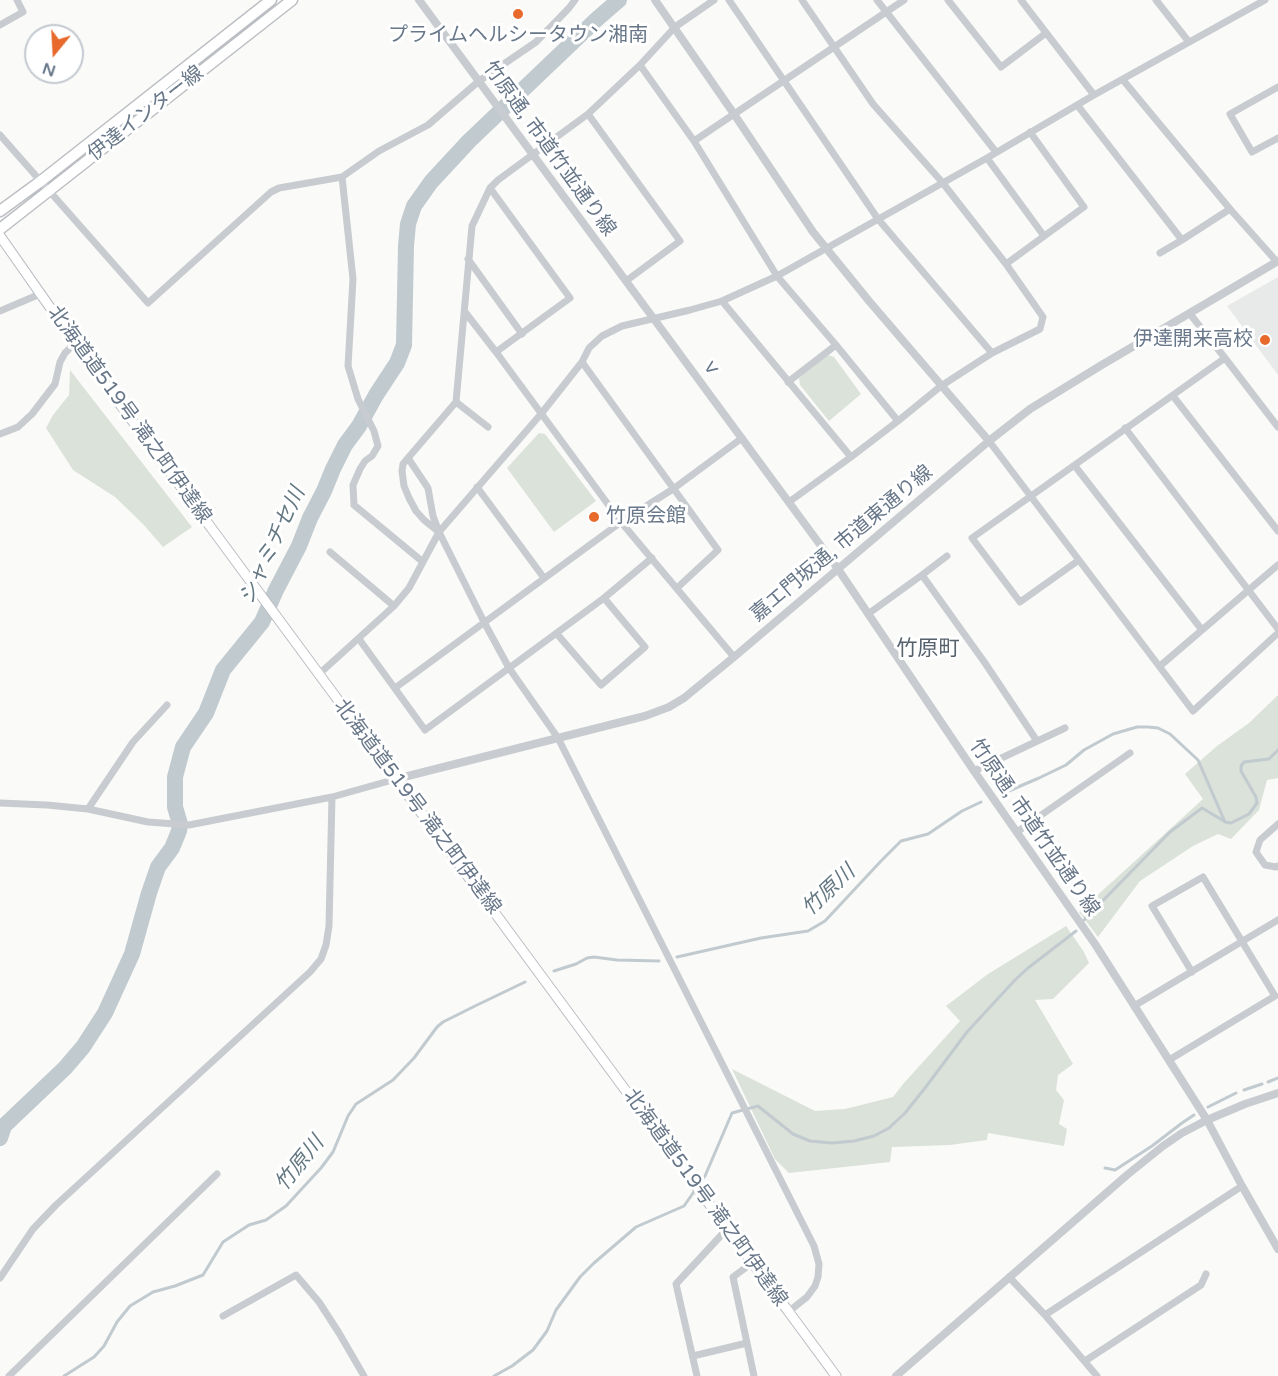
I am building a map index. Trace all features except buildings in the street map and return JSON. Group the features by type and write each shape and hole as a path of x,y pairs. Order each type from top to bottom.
{"main road":[{"name":"伊達インター線","path":"0,211 272,0"},
{"name":"伊達インター線","path":"0,229 292,0"},
{"name":"北海道道519号 滝之町伊達線","path":"0,236 82,353 278,617 318,675 836,1376"}],"street":[{"path":"0,25 23,12 17,0"},
{"name":"竹原通, 市道竹並通り線","path":"419,0 653,318"},
{"path":"0,135 148,303 271,192 279,188 342,177 379,151 428,125 479,81 536,42 575,0"},
{"path":"655,0 813,232 989,441 1193,711 1278,631 1125,428"},
{"path":"439,532 416,511 409,498 404,486 403,464 456,402 472,226 489,188 588,114 640,65 675,27 714,0"},
{"path":"729,0 878,219 992,353"},
{"path":"789,502 941,386 992,353 1040,329 1043,317 1006,264 942,182 873,104 802,0"},
{"path":"877,0 996,152"},
{"path":"694,141 904,0"},
{"path":"948,0 1001,67 1046,33"},
{"path":"1021,0 1094,95"},
{"path":"1156,0 1189,42"},
{"path":"318,675 394,606 409,588 439,532 541,414 582,362 589,348 602,336 622,326 722,300 777,276 1265,0"},
{"path":"640,65 694,141 777,276 898,421"},
{"path":"1124,80 1230,209 1278,262"},
{"path":"1278,87 1230,114 1252,152 1278,138"},
{"path":"1078,106 1182,240"},
{"path":"588,114 680,241 626,281"},
{"path":"1006,264 1084,207 1030,132"},
{"path":"987,158 1044,236"},
{"path":"342,177 353,279 348,366 358,399 374,431 378,446 372,456 365,461 353,485 354,505 423,562"},
{"path":"489,188 570,298 496,352"},
{"path":"1160,253 1230,209"},
{"path":"468,259 522,334"},
{"name":"嘉エ門坂通, 市道東通り線","path":"396,779 645,716 669,707 684,698 734,657 989,441 1030,409 1278,262"},
{"path":"0,311 40,294"},
{"path":"722,300 850,457"},
{"path":"465,312 621,522 734,657"},
{"path":"1190,314 1278,427"},
{"name":"ｖ","path":"653,318 742,438"},
{"path":"0,435 18,427 32,414 55,384 60,362 75,343"},
{"path":"788,382 836,345"},
{"path":"1079,560 1020,602 972,538 1225,358"},
{"path":"582,362 718,550 677,588"},
{"path":"1173,396 1278,531"},
{"path":"456,402 488,427"},
{"path":"395,688 621,522 674,489 742,438"},
{"name":"竹原通, 市道竹並通り線","path":"742,438 837,569 1095,944 1207,1120 1278,1249"},
{"path":"408,458 428,488 439,532 484,622 509,668 558,738 814,1246 819,1264 815,1286 807,1297 788,1312"},
{"path":"1075,466 1202,630"},
{"path":"477,487 544,578"},
{"path":"330,552 394,606"},
{"path":"868,614 947,555"},
{"path":"359,639 425,730 557,634 652,558"},
{"path":"1160,666 1278,566"},
{"path":"922,575 1037,741"},
{"path":"557,634 601,685 645,647 603,598"},
{"path":"88,809 133,742 167,705"},
{"path":"974,771 1065,728"},
{"path":"1017,832 1131,753"},
{"path":"0,803 88,809 148,822 189,825 332,796 396,779"},
{"path":"0,1278 33,1229 56,1205 302,980 321,959 329,926 332,796"},
{"path":"1278,824 1260,840 1256,852 1265,865 1278,866"},
{"path":"1169,1060 1275,996 1244,941 1203,877 1152,906 1192,972"},
{"path":"1134,1006 1278,920"},
{"path":"896,1376 1145,1160 1182,1133 1207,1120 1278,1093"},
{"path":"9,1376 217,1174"},
{"path":"1046,1315 1242,1186"},
{"path":"697,1376 676,1284 727,1229"},
{"path":"752,1263 733,1277 754,1376"},
{"path":"1085,1361 1201,1284 1206,1274"},
{"path":"223,1316 296,1275 319,1302 364,1376"},
{"path":"1009,1277 1046,1315 1097,1376"},
{"path":"693,1356 747,1343"}],"shaded area":[{"name":"伊達開来高校","path":"1278,277 1278,375 1227,306"},
{"path":"828,355 834,357 861,394 829,421 800,385 799,378"},
{"path":"70,370 192,527 163,547 115,497 73,470 46,428 69,395"},
{"path":"539,433 545,434 596,501 554,532 507,468"},
{"path":"1278,695 1278,778 1267,780 1259,810 1231,839 1218,834 1193,846 1140,881 1098,937 1079,912 1203,799 1185,774 1217,746 1249,723"},
{"path":"1066,926 1089,963 1053,999 1035,1000 1073,1064 1058,1075 1056,1090 1064,1100 1059,1124 1067,1129 1064,1146 988,1133 987,1140 950,1145 892,1147 890,1162 789,1173 775,1159 732,1069 815,1111 845,1109 893,1097 960,1021 946,1006 988,974"}],"waterway":[{"name":"シャミチセ川","path":"0,1138 4,1126 65,1068 83,1047 105,1013 132,954 158,867 172,848 179,831 180,824 175,807 175,777 183,747 206,713 223,670 262,622 345,445 397,363 404,345 406,246 408,224 414,206 431,182 469,141 619,0"},
{"name":"竹原川","path":"1004,793 1066,765 1084,750 1113,734 1137,727 1158,728 1170,734 1198,760 1225,822"},
{"path":"1225,822 1231,823 1249,814 1257,803 1241,771 1241,766 1244,762 1269,759 1278,750"},
{"name":"竹原川","path":"677,957 761,938 808,931 825,921 901,841 928,834 962,811 981,802"},
{"path":"1084,920 1170,832 1202,808 1224,821"},
{"path":"494,1376 533,1350 547,1331 556,1310 580,1277 594,1263 636,1227 684,1206 705,1176 732,1113 758,1106 793,1134 810,1141 832,1143 874,1136 889,1128 905,1113 967,1032 1015,980 1076,931"},
{"name":"竹原川","path":"554,971 594,957 659,961"},
{"name":"竹原川","path":"64,1376 94,1357 104,1346 117,1322 130,1306 153,1292 203,1275 223,1242 249,1225 266,1220 286,1206 333,1152 348,1116 356,1104 393,1080 414,1058 437,1027 525,982"},
{"path":"1268,1082 1278,1078"},
{"path":"1244,1090 1262,1084"},
{"path":"1208,1107 1236,1093"},
{"path":"1105,1168 1115,1170 1194,1115"}],"place":[{"name":"プライムヘルシータウン湘南","path":"518,14"},
{"name":"伊達開来高校","path":"1265,340"},
{"name":"竹原会館","path":"594,517"}],"district":[{"name":"竹原町","path":"928,649"}]}
